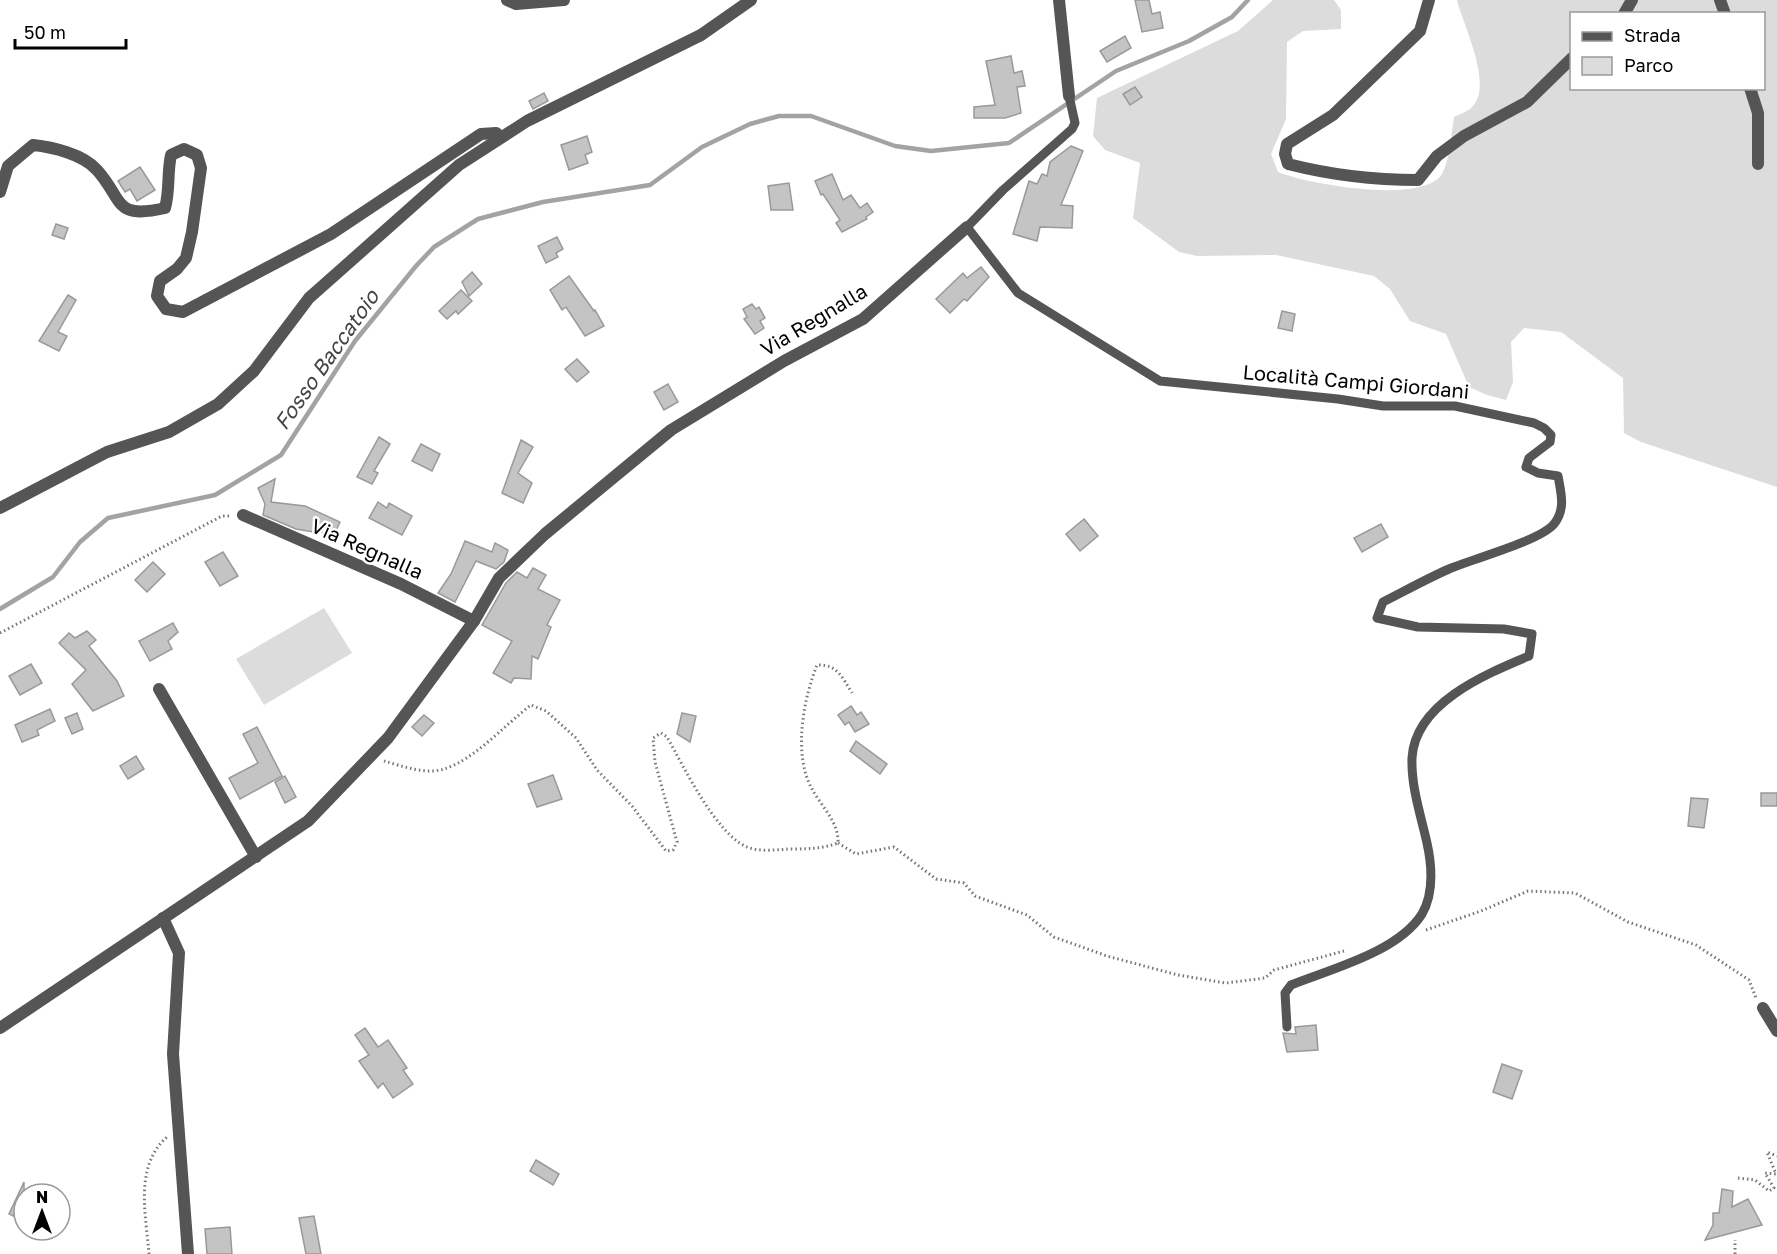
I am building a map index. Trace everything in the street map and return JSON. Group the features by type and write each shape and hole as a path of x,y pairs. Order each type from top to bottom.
{"street":[{"path":"507,0 516,4 564,0"},
{"path":"0,508 107,452 169,432 218,404 254,371 309,298 459,165 526,121 701,34 751,0"},
{"name":"Via Regnalla","path":"1059,0 1069,96"},
{"path":"1429,0 1420,31 1333,115 1287,144 1285,154 1288,164 1325,174 1380,180 1418,180 1437,156 1464,136 1527,102 1570,60"},
{"path":"1751,90 1758,113 1758,164"},
{"path":"0,192 8,166 33,145 57,147 96,168 120,205 141,214 165,208 169,195 171,155 184,149 197,155 201,168 186,258 177,269 160,281 157,296 166,309 183,312 331,234 481,134 496,133 501,137"},
{"name":"Via Regnalla","path":"0,1028 308,821 388,738 474,621 499,579 545,534 671,430 784,361 862,319 967,227"},
{"name":"Via Regnalla","path":"243,515 401,584 474,621"},
{"path":"159,689 256,857"},
{"path":"163,918 179,953 173,1054 188,1254"},
{"path":"1762,1008 1777,1031"}],"lane":[{"name":"Via Regnalla","path":"967,227 1003,190 1072,129 1075,123 1069,96"},
{"name":"Località Campi Giordani","path":"967,227 1018,293 1160,381 1338,399 1383,406 1455,406 1534,423 1551,435 1550,442 1529,458 1527,467 1538,473 1558,476 1562,498 1561,511 1553,525 1538,535 1449,569 1383,602 1377,618 1418,627 1504,628 1532,634 1529,656 1479,677 1448,700 1427,720 1418,734 1412,758 1415,792 1431,861 1430,896 1422,914 1412,926 1378,951 1292,985 1285,993 1287,1027"}],"path":[{"path":"0,633 222,516 243,515"},
{"path":"838,843 837,829 810,787 802,760 802,738 810,682 817,665 827,665 836,670 852,693"},
{"path":"381,760 414,769 444,769 478,751 506,724 531,705 546,711 576,738 597,770 632,806 666,851 673,850 677,842 655,762 652,741 656,734 661,733 668,736 706,804 734,840 749,848 769,850 823,848 838,843 856,854 894,846 936,879 964,883 975,896 1027,915 1054,937 1107,956 1178,975 1226,983 1265,978 1274,970 1350,950"},
{"path":"1420,932 1481,911 1528,891 1575,893 1628,922 1696,945 1749,980 1753,993 1762,1008"},
{"path":"149,1254 146,1174 155,1148 180,1129"},
{"path":"1738,1178 1755,1180 1770,1191 1774,1188 1765,1173 1776,1174 1767,1152 1777,1156"},
{"path":"1734,1254 1735,1240"}],"green space":[{"path":"1273,0 1334,0 1341,10 1341,29 1303,31 1287,42 1286,119 1271,154 1278,172 1339,186 1391,190 1415,188 1433,182 1443,172 1449,152 1454,117 1471,108 1478,98 1479,71 1457,0 1777,0 1777,487 1641,442 1624,433 1623,378 1561,332 1524,328 1511,342 1513,382 1506,400 1469,387 1446,334 1410,321 1390,289 1374,276 1276,255 1197,256 1179,252 1133,218 1140,163 1105,150 1093,136 1097,98 1238,31"},
{"path":"324,608 352,653 264,705 236,659"}],"building":[{"path":"1135,0 1149,0 1152,14 1160,12 1163,28 1142,32"},
{"path":"1125,36 1131,48 1107,62 1100,51"},
{"path":"1011,56 1014,73 1022,71 1025,86 1017,87 1021,113 1005,118 974,118 974,107 995,105 986,61"},
{"path":"1135,87 1142,97 1130,105 1123,94"},
{"path":"544,93 548,101 533,109 529,101"},
{"path":"587,136 592,152 585,155 588,163 569,170 561,145"},
{"path":"1071,146 1083,151 1061,205 1073,206 1072,228 1040,227 1037,241 1013,234 1029,181 1037,184 1042,174 1047,176 1050,162"},
{"path":"140,167 155,190 137,201 130,189 125,192 118,181"},
{"path":"832,174 843,200 851,195 860,208 867,203 873,212 866,217 867,219 842,232 836,223 840,220 823,194 821,195 815,181"},
{"path":"789,183 793,210 771,210 768,186"},
{"path":"56,224 68,228 64,239 52,235"},
{"path":"557,237 563,249 556,253 558,257 546,263 538,246"},
{"path":"981,267 989,277 967,301 964,299 950,313 936,299 963,273 967,278"},
{"path":"472,272 482,284 469,296 462,282"},
{"path":"569,276 595,310 604,326 585,336 566,307 562,310 550,290"},
{"path":"461,290 472,301 458,314 456,311 447,319 439,311"},
{"path":"68,295 76,300 58,332 67,336 59,351 39,341"},
{"path":"752,304 756,309 759,307 765,318 760,321 764,328 755,334 744,319 747,317 743,309"},
{"path":"1282,311 1295,314 1292,331 1278,328"},
{"path":"577,359 589,372 577,382 565,369"},
{"path":"668,384 678,402 664,410 654,392"},
{"path":"379,437 390,444 374,471 378,473 372,484 357,477"},
{"path":"521,440 533,447 518,473 532,483 523,503 502,493"},
{"path":"421,444 440,454 432,471 412,461"},
{"path":"275,479 271,502 305,506 340,522 333,537 314,529 313,532 296,529 263,515 265,504 258,488"},
{"path":"378,502 387,508 389,503 412,516 402,535 369,518"},
{"path":"1084,519 1098,536 1080,551 1066,534"},
{"path":"1381,524 1388,537 1362,552 1354,538"},
{"path":"465,541 492,552 495,543 508,550 504,562 496,569 476,561 455,602 438,593 451,574"},
{"path":"223,552 238,576 220,586 205,562"},
{"path":"153,562 165,574 147,592 135,580"},
{"path":"533,568 546,575 538,589 560,600 547,625 551,627 538,659 532,656 531,679 514,678 511,683 493,673 512,641 482,625 506,583 517,572 527,578"},
{"path":"173,623 178,632 168,641 172,649 150,661 139,641"},
{"path":"87,631 96,640 89,646 117,681 124,696 93,711 72,684 86,670 59,643 69,633 75,638"},
{"path":"31,664 42,683 20,695 9,676"},
{"path":"851,706 857,715 861,712 869,724 855,732 849,722 845,725 838,715"},
{"path":"50,709 55,721 37,730 39,735 22,742 15,725"},
{"path":"77,713 83,729 72,734 65,718"},
{"path":"682,713 696,716 690,742 677,734"},
{"path":"424,715 434,723 422,736 412,727"},
{"path":"257,727 282,776 240,799 229,778 258,763 243,734"},
{"path":"856,741 887,764 880,774 850,751"},
{"path":"136,756 144,769 128,779 120,766"},
{"path":"553,775 562,799 537,807 528,784"},
{"path":"285,776 296,797 285,803 275,782"},
{"path":"1761,793 1777,793 1777,806 1761,806"},
{"path":"1691,798 1708,799 1704,828 1688,826"},
{"path":"1316,1025 1318,1050 1287,1052 1283,1033 1296,1034 1295,1027"},
{"path":"365,1028 378,1047 388,1040 407,1068 403,1070 413,1084 393,1098 383,1083 378,1088 359,1061 369,1055 355,1035"},
{"path":"1502,1064 1522,1071 1512,1099 1493,1092"},
{"path":"536,1160 559,1174 553,1185 530,1171"},
{"path":"1722,1189 1733,1191 1732,1207 1748,1199 1762,1225 1705,1240 1713,1225 1713,1213 1719,1213"},
{"path":"314,1216 321,1254 306,1254 299,1218"},
{"path":"230,1227 232,1254 207,1254 205,1229"}],"waterway":[{"name":"Fosso Baccatoio","path":"0,609 53,577 80,542 108,518 215,495 281,455 355,341 416,266 434,247 478,219 543,202 650,185 702,147 750,124 779,116 811,116 895,146 931,151 1009,143 1116,71 1189,41 1232,17 1248,0"}]}
